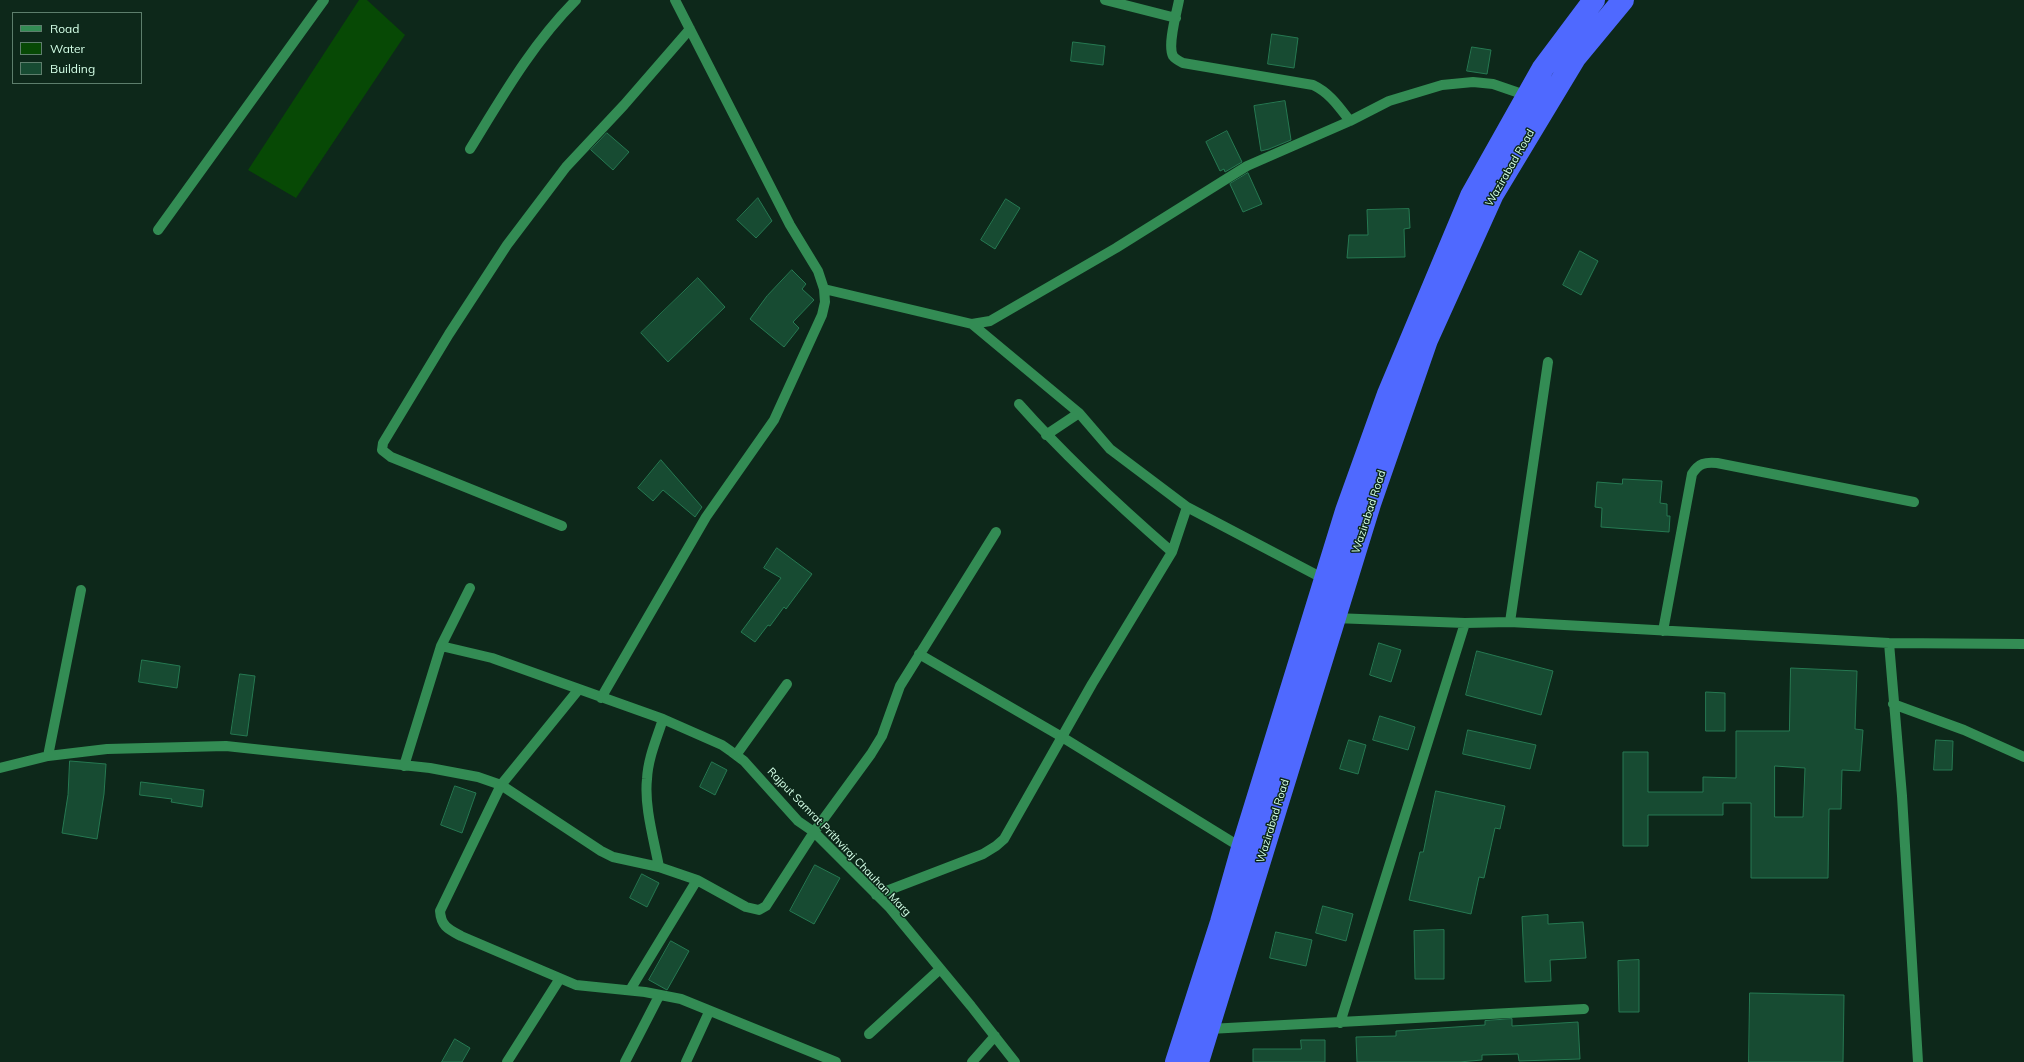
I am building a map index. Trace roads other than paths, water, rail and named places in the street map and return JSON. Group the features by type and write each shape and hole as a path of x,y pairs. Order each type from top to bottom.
{"highway":[{"name":"Wazirabad Road","path":"1335,584 1346,511 1388,394 1471,196 1543,68 1594,0"},
{"name":"Wazirabad Road","path":"1176,1062 1221,922 1242,848 1335,584 1370,504 1427,340 1493,194 1575,58 1623,0"},
{"name":"Wazirabad Road","path":"1198,1062 1209,1029 1324,617"}],"street":[{"path":"158,230 324,0"},
{"path":"470,149 522,65 548,30 576,0"},
{"path":"600,698 703,522 774,420 822,315 824,302 824,289 818,271 790,225 675,0"},
{"path":"1105,0 1176,18"},
{"path":"1179,0 1171,50 1176,59 1183,63 1313,85 1323,90 1330,96 1350,121"},
{"path":"562,526 391,457 382,450 382,443 506,244 566,166 624,105 690,29"},
{"path":"824,289 972,324 990,321 1116,248 1247,166 1350,121 1389,102 1442,85 1473,82 1493,84 1528,96"},
{"path":"972,324 1079,414 1110,449 1187,507 1335,584"},
{"path":"1510,622 1548,362"},
{"path":"1019,404 1046,435 1110,497 1172,552"},
{"path":"1046,435 1079,414"},
{"path":"1663,631 1692,474 1697,466 1706,462 1717,463 1914,502"},
{"path":"876,895 983,854 1004,839 1092,684 1172,552 1187,507"},
{"path":"0,768 48,756 107,749 226,746 462,774 501,785 612,857 659,867 697,880 746,907 760,910 766,906 814,832 882,736 900,686 996,532"},
{"path":"404,766 441,646 470,588"},
{"path":"48,756 81,590"},
{"path":"1324,617 1465,623 1510,622 1889,643 2024,644"},
{"path":"1340,1023 1465,623"},
{"path":"1889,643 1902,796 1918,1062"},
{"name":"Rajput Samrat Prithviraj Chauhan Marg","path":"441,646 492,658 600,698 663,719 722,745 736,755 798,821 814,832 890,908 1015,1062"},
{"path":"919,654 1062,737 1242,848"},
{"path":"736,755 787,684"},
{"path":"579,689 501,785 440,910 440,920 447,929 460,936 559,980 588,988 630,990 681,999 709,1012 836,1062"},
{"path":"1893,704 1964,730 2024,757"},
{"path":"659,867 646,792 646,779 648,766 663,719"},
{"path":"630,990 697,880"},
{"path":"869,1034 940,969"},
{"path":"506,1062 559,980"},
{"path":"625,1062 659,996"},
{"path":"1209,1029 1584,1009"},
{"path":"686,1062 709,1012"},
{"path":"972,1062 994,1036"}],"water":[{"path":"359,0 367,0 405,35 296,198 248,170"}]}
